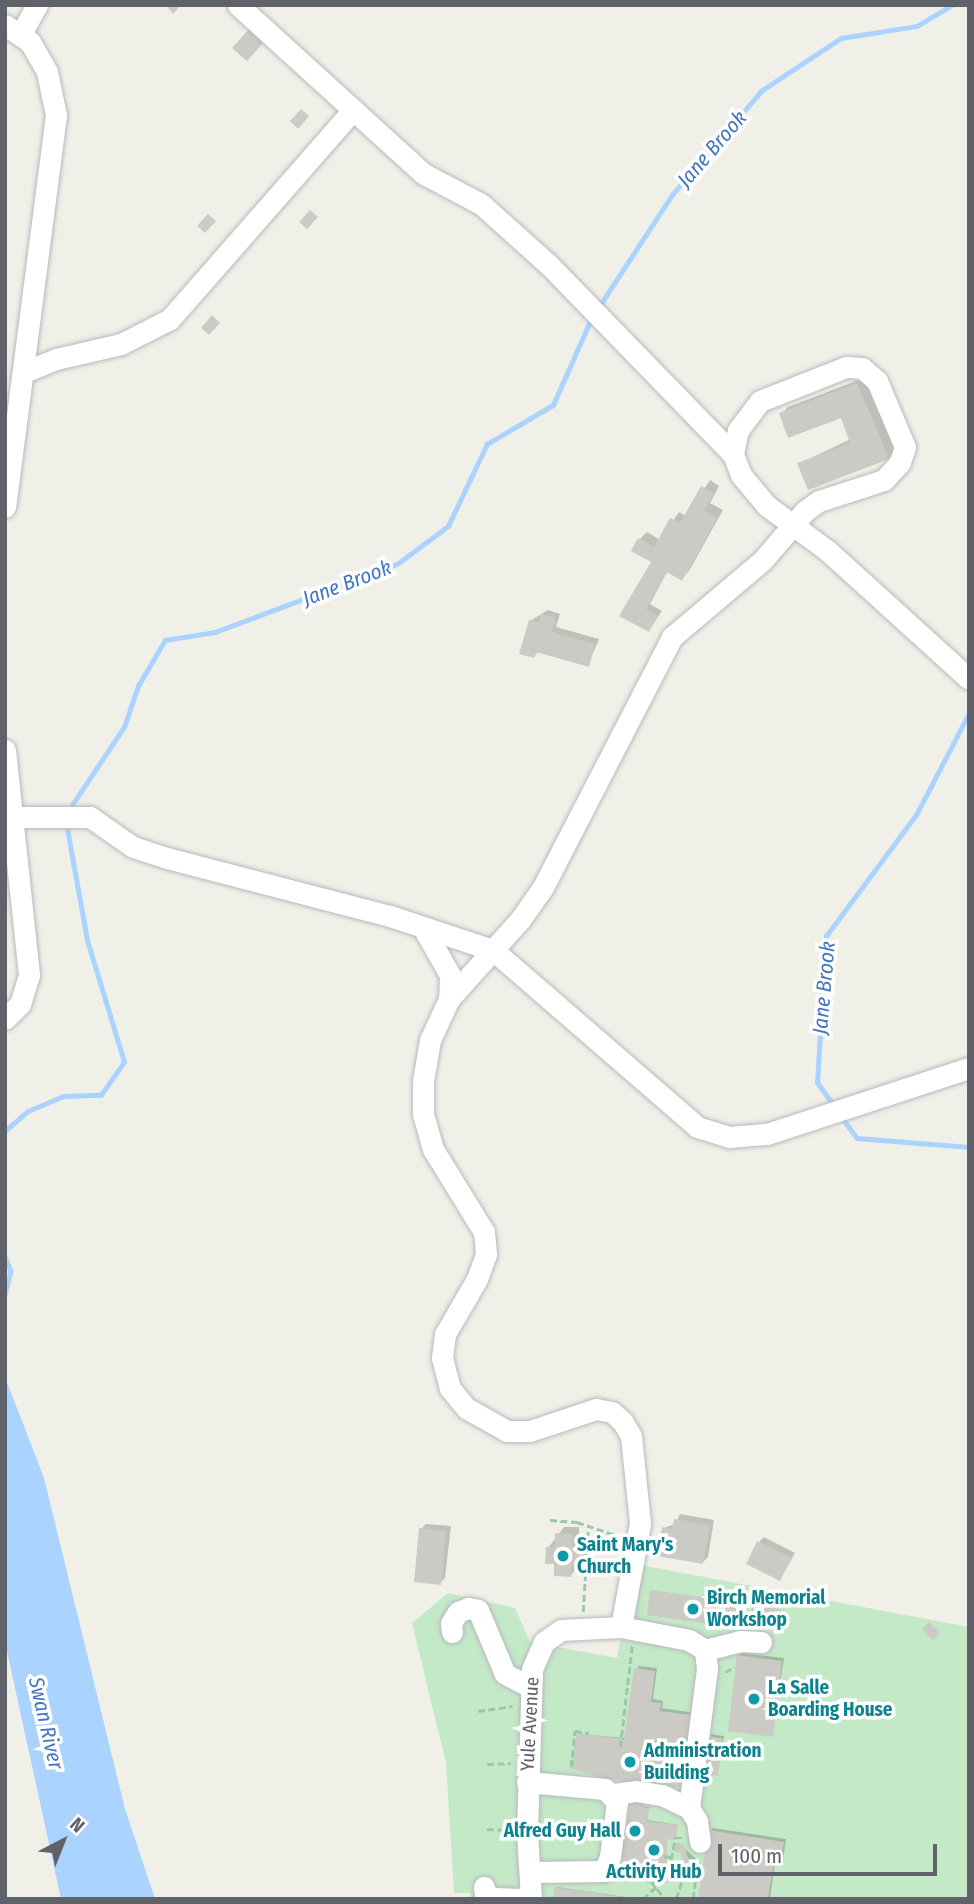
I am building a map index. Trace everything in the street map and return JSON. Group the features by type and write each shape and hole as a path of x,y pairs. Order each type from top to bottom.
{"street":[{"path":"5,507 57,115 47,72 13,29 37,5"},
{"path":"238,5 424,174 481,204 607,322 733,454 741,475 767,506 795,525 969,679"},
{"path":"24,372 56,359 121,344 170,319 353,110"},
{"path":"627,1629 639,1541 640,1496 626,1427 607,1410 583,1411 530,1431 507,1431 466,1408 450,1388 442,1358 445,1334 477,1279 486,1254 484,1232 433,1149 423,1113 430,1040 449,999 493,950 542,888 672,637 762,562 819,501 884,480 900,462 905,447 877,381 862,368 846,368 760,401 738,430 733,454"},
{"path":"5,750 29,975 20,1004 5,1019"},
{"path":"14,817 90,817 133,847 390,916 425,931 493,950 697,1127 729,1137 767,1134 969,1068"},
{"path":"425,931 450,975 449,999"},
{"path":"452,1632 451,1623 458,1612 468,1608 478,1610 505,1674 530,1687"},
{"name":"Yule Avenue","path":"529,1899 532,1872 527,1850 530,1687 535,1657 544,1642 561,1630 583,1626 627,1629 689,1640 705,1650"},
{"path":"689,1808 707,1668 705,1650 740,1641 761,1642"},
{"path":"527,1782 605,1789 613,1794 636,1791 663,1795 689,1808 697,1821 696,1846"},
{"path":"532,1872 605,1869 616,1814 613,1794"},
{"path":"484,1887 485,1894 494,1898 529,1899"}],"path":[{"path":"550,1520 577,1522 587,1529 639,1541"},
{"path":"583,1626 587,1529"},
{"path":"620,1747 626,1708 627,1629"},
{"path":"478,1711 521,1708"},
{"path":"622,1722 627,1723"},
{"path":"568,1784 575,1731 590,1733"},
{"path":"487,1764 504,1763"},
{"path":"487,1829 505,1829"},
{"path":"653,1883 669,1870 675,1838 696,1846 697,1874 693,1899"},
{"path":"664,1856 685,1873 697,1874"},
{"path":"605,1869 653,1883 664,1899"},
{"path":"676,1899 685,1873"},
{"path":"643,1899 657,1887"}],"green space":[{"path":"635,1564 969,1627 969,1899 471,1899 470,1893 454,1893 446,1763 412,1623 448,1593 515,1608 530,1642 617,1658"}],"water":[{"name":"Swan River","path":"5,1377 44,1478 125,1809 155,1899 61,1899 5,1642"}],"building":[{"path":"166,5 181,5 173,14"},
{"path":"250,28 265,41 247,61 232,48"},
{"path":"301,109 309,116 298,129 290,121"},
{"path":"310,210 318,217 307,229 299,222"},
{"path":"208,214 216,221 205,233 197,226"},
{"path":"212,315 220,323 209,335 201,328"},
{"path":"857,383 889,459 808,490 797,463 850,443 841,418 788,438 779,413"},
{"path":"701,486 714,493 704,510 717,518 682,581 667,572 646,609 658,616 649,632 619,616 651,562 631,551 638,538 654,547 670,518 680,523"},
{"path":"541,614 556,618 552,632 595,644 589,667 536,652 534,658 519,654 529,620 539,622"},
{"path":"674,1519 710,1525 703,1564 657,1556 662,1527 672,1529"},
{"path":"419,1528 446,1531 441,1585 414,1582"},
{"name":"Saint Mary's Church","path":"555,1533 573,1534 573,1548 581,1548 580,1565 572,1565 571,1577 554,1576 554,1564 545,1564 546,1547 555,1547"},
{"path":"757,1541 792,1558 780,1581 746,1564"},
{"name":"Birch Memorial Workshop","path":"650,1590 739,1602 736,1628 647,1615"},
{"path":"752,1606 781,1609 779,1629 750,1626"},
{"path":"929,1622 940,1632 933,1640 922,1629"},
{"name":"La Salle Boarding House","path":"737,1655 782,1661 773,1737 728,1731"},
{"path":"634,1668 655,1671 651,1702 661,1703 660,1711 692,1715 683,1788 603,1778 570,1768 577,1733 624,1739"},
{"path":"706,1736 722,1738 718,1776 701,1774"},
{"path":"632,1799 645,1801 644,1807 649,1808 647,1821 678,1825 676,1840 667,1839 667,1869 658,1868 657,1877 618,1871"},
{"path":"708,1830 784,1842 780,1864 774,1863 768,1899 698,1899"},
{"path":"676,1843 684,1845 688,1858 696,1860 694,1869 685,1868 681,1853 675,1851"},
{"path":"671,1870 680,1871 679,1880 663,1884"},
{"path":"555,1887 622,1897 622,1899 553,1899"}],"waterway":[{"name":"Jane Brook","path":"598,308 672,195 761,91 841,38 917,26 952,5"},
{"name":"Jane Brook","path":"68,811 124,727 138,686 165,640 215,632 397,564 448,526 487,444 553,405 591,319"},
{"name":"Jane Brook","path":"834,1106 817,1083 826,936 916,815 969,713"},
{"name":"Jane Brook","path":"5,1131 28,1111 63,1096 101,1095 124,1062 87,940 66,823"},
{"name":"Jane Brook","path":"841,1116 857,1138 969,1147"},
{"name":"Jane Brook","path":"5,1257 11,1271 5,1295"}],"place":[{"name":"Saint Mary's Church","path":"563,1556"},
{"name":"Birch Memorial Workshop","path":"693,1609"},
{"name":"La Salle Boarding House","path":"754,1699"},
{"name":"Administration Building","path":"630,1762"},
{"name":"Alfred Guy Hall","path":"635,1831"},
{"name":"Activity Hub","path":"654,1850"}]}
